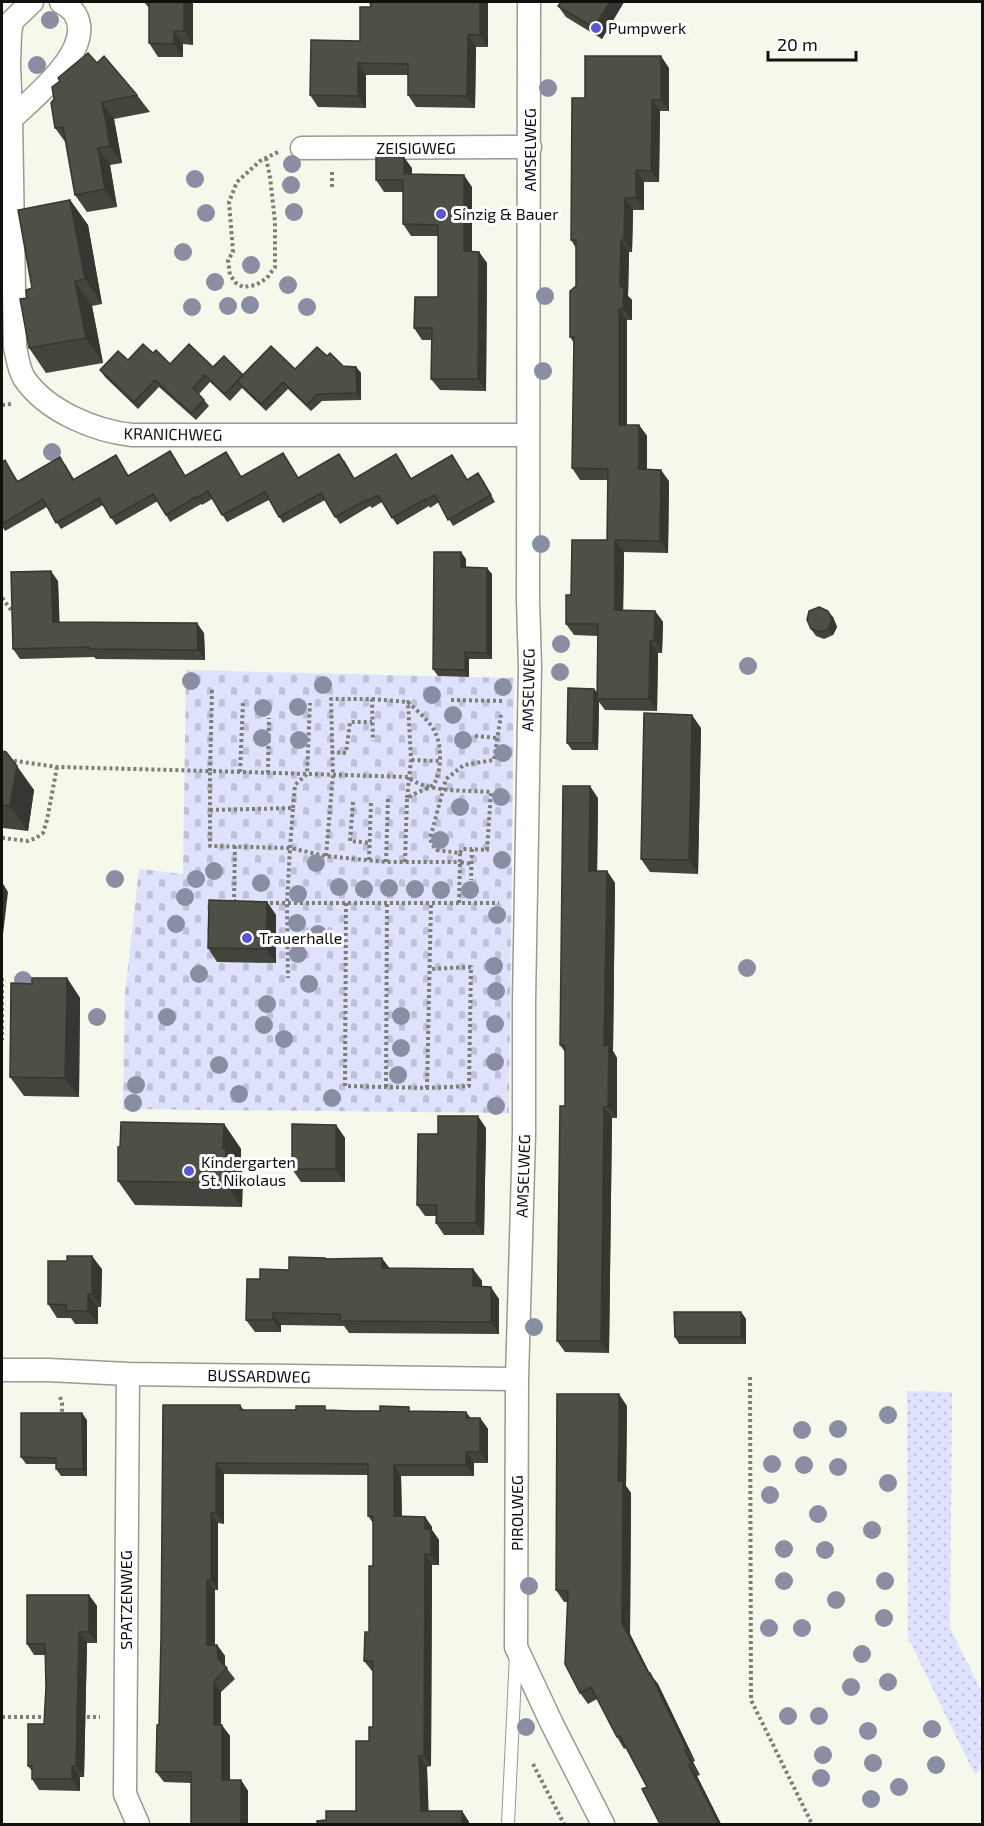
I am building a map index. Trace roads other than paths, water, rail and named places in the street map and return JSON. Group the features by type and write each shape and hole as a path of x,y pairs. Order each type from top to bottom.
{"street":[{"name":"KRANICHWEG","path":"32,2 12,21 9,64 15,347 23,377 47,402 70,417 117,434 528,435"},
{"path":"11,118 55,76 74,51 79,27 76,15 61,2"},
{"name":"AMSELWEG","path":"517,1379 524,1134 530,667 529,2"},
{"name":"ZEISIGWEG","path":"302,148 530,147"},
{"name":"BUSSARDWEG","path":"2,1370 517,1379"},
{"name":"SPATZENWEG","path":"128,1374 125,1794 138,1824"},
{"name":"PIROLWEG","path":"517,1379 516,1647 603,1824"}],"lane":[{"name":"PIROLWEG","path":"508,1824 516,1647"}],"place":[{"name":"Pumpwerk","path":"596,28"},
{"name":"Sinzig & Bauer","path":"441,214"},
{"name":"Trauerhalle","path":"247,938"},
{"name":"Kindergarten St. Nikolaus","path":"189,1171"}]}
